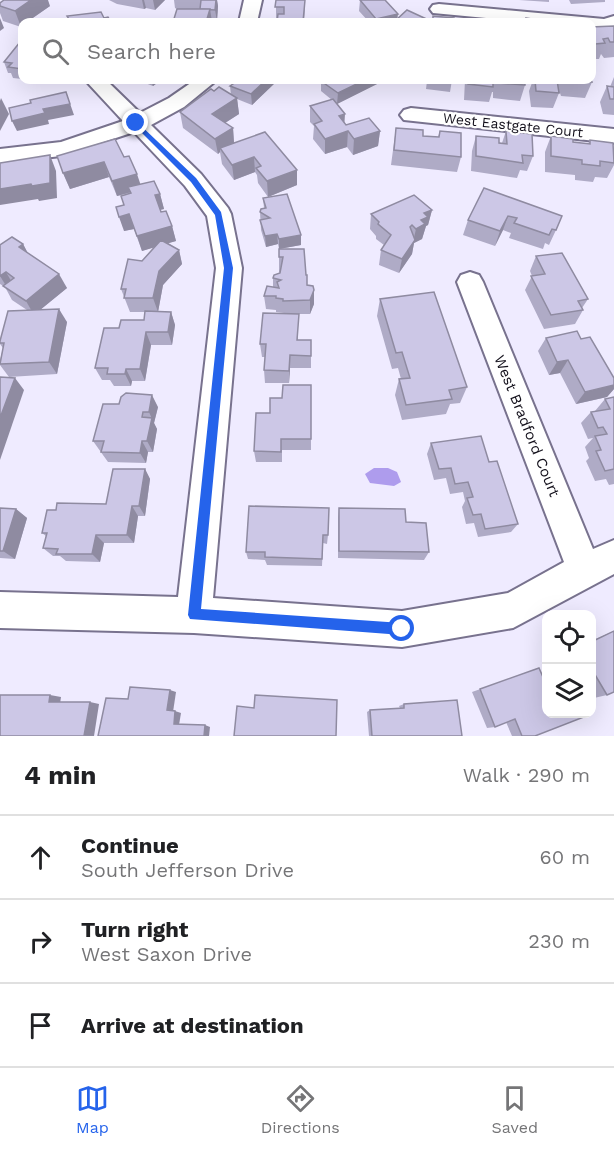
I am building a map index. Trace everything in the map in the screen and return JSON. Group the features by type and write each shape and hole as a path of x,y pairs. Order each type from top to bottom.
{"street":[{"path":"249,18 253,0"},
{"path":"439,9 539,18"},
{"path":"596,23 614,22"},
{"path":"99,84 194,180 219,214 229,268 194,615"},
{"path":"0,156 68,147 136,123 202,84"},
{"name":"West Eastgate Court","path":"411,115 614,136"},
{"name":"West Bradford Court","path":"470,282 599,564"},
{"path":"0,610 194,615 402,629 513,610 599,564"}],"shaded area":[{"path":"374,468 388,468 397,472 401,482 394,486 370,483 365,474"}],"building":[{"path":"4,0 31,0 15,11 0,6"},
{"path":"201,0 216,0 215,10 200,9"},
{"path":"276,0 305,0 303,18 278,18 278,14 284,14 284,7 275,7"},
{"path":"360,0 385,0 398,14 375,18"},
{"path":"177,9 210,9 207,18 174,18"},
{"path":"407,10 424,18 398,18"},
{"path":"101,12 104,18 68,18 67,16"},
{"path":"614,26 614,42 610,42 608,38 603,39 605,43 596,44 596,27"},
{"path":"18,44 18,68 8,67 12,63 4,62"},
{"path":"233,84 262,84 251,94 230,86"},
{"path":"325,84 357,84 338,93"},
{"path":"468,84 493,84 493,87"},
{"path":"535,84 558,84 559,93 536,91"},
{"path":"607,86 614,87 614,99 610,99"},
{"path":"219,87 237,98 212,114 233,128 215,139 180,112 211,89 214,91"},
{"path":"66,92 70,104 43,109 45,113 12,121 9,108 31,103 30,100"},
{"path":"333,99 345,114 339,116 346,125 369,118 380,131 354,139 348,131 325,139 314,124 322,121 310,106"},
{"path":"396,128 423,130 423,136 439,137 440,131 461,133 461,157 394,150"},
{"path":"506,131 532,134 533,156 522,155 523,163 476,156 476,136 499,138 499,143 507,144"},
{"path":"265,132 297,170 267,181 256,168 261,166 254,157 232,165 220,148"},
{"path":"551,136 590,144 590,140 613,143 614,163 600,161 600,166 582,164 582,160 551,156"},
{"path":"115,139 124,157 129,156 137,174 112,181 104,162 63,173 57,156"},
{"path":"50,155 50,183 0,189 0,163"},
{"path":"154,181 160,194 155,195 161,212 166,211 172,226 137,236 129,214 119,217 116,207 124,205 121,196 131,193 128,187"},
{"path":"484,188 562,216 556,230 552,229 549,235 514,223 517,218 508,216 500,231 468,220"},
{"path":"287,194 301,235 279,239 277,234 265,236 260,220 270,218 260,212 261,209 266,208 263,198"},
{"path":"414,195 432,210 424,213 428,217 421,220 425,224 416,229 412,225 410,227 415,240 402,259 381,250 391,235 378,224 379,222 371,214"},
{"path":"12,237 23,244 19,247 59,274 26,301 3,286 14,278 6,272 0,276 0,245"},
{"path":"161,240 179,250 159,271 153,298 124,298 126,289 121,289 128,259 142,261"},
{"path":"279,249 304,249 307,285 313,286 314,290 310,300 283,301 276,296 264,296 267,286 279,288 277,282 281,280 273,278 274,275 280,273 283,257 279,257"},
{"path":"562,253 588,299 578,301 583,310 551,315 531,276 545,274 536,256"},
{"path":"434,292 467,387 449,390 452,399 406,405 399,379 410,378 402,352 396,353 380,299"},
{"path":"59,309 49,362 0,364 4,343 0,341 8,311"},
{"path":"145,311 171,312 168,332 146,332 140,369 126,369 125,374 107,374 108,368 95,368 104,328 119,328 121,320 144,320"},
{"path":"263,313 299,314 297,340 311,340 311,356 290,355 289,371 264,370 266,344 260,344"},
{"path":"577,331 581,339 590,337 614,378 614,385 585,392 568,360 557,362 546,338"},
{"path":"0,377 15,378 0,418"},
{"path":"283,385 311,385 311,439 281,439 281,452 254,451 256,413 270,413 270,398 282,398"},
{"path":"126,393 152,395 149,412 143,412 142,417 152,418 147,441 142,441 140,453 101,452 104,441 93,441 103,404 119,404 121,397"},
{"path":"614,397 614,469 605,471 596,451 601,450 595,436 607,434 603,427 598,428 591,412 610,409 605,399"},
{"path":"481,436 489,462 497,461 518,524 485,529 481,514 473,515 467,498 473,497 468,482 455,484 451,468 439,469 431,443"},
{"path":"113,469 145,469 139,506 132,506 127,535 96,535 92,554 56,554 58,549 43,548 47,533 42,533 47,510 56,510 57,503 106,504"},
{"path":"249,506 329,508 328,535 323,535 322,559 265,557 265,552 246,552"},
{"path":"0,508 16,509 3,551 0,551"},
{"path":"339,508 405,509 406,522 426,523 429,552 339,551"},
{"path":"614,631 614,692 607,695 596,676 596,640"},
{"path":"539,668 542,675 542,718 581,718 535,736 522,736 515,719 495,727 480,689"},
{"path":"130,687 170,690 167,710 175,711 174,724 205,725 204,736 98,736 106,698 128,699"},
{"path":"0,695 50,695 49,702 90,702 84,736 0,736"},
{"path":"255,695 337,700 336,736 234,736 237,706 254,708"},
{"path":"457,700 462,736 372,736 370,710 404,708 404,704"}],"route":[{"path":"136,123 194,180 219,214 229,268 194,615 402,629"}]}
